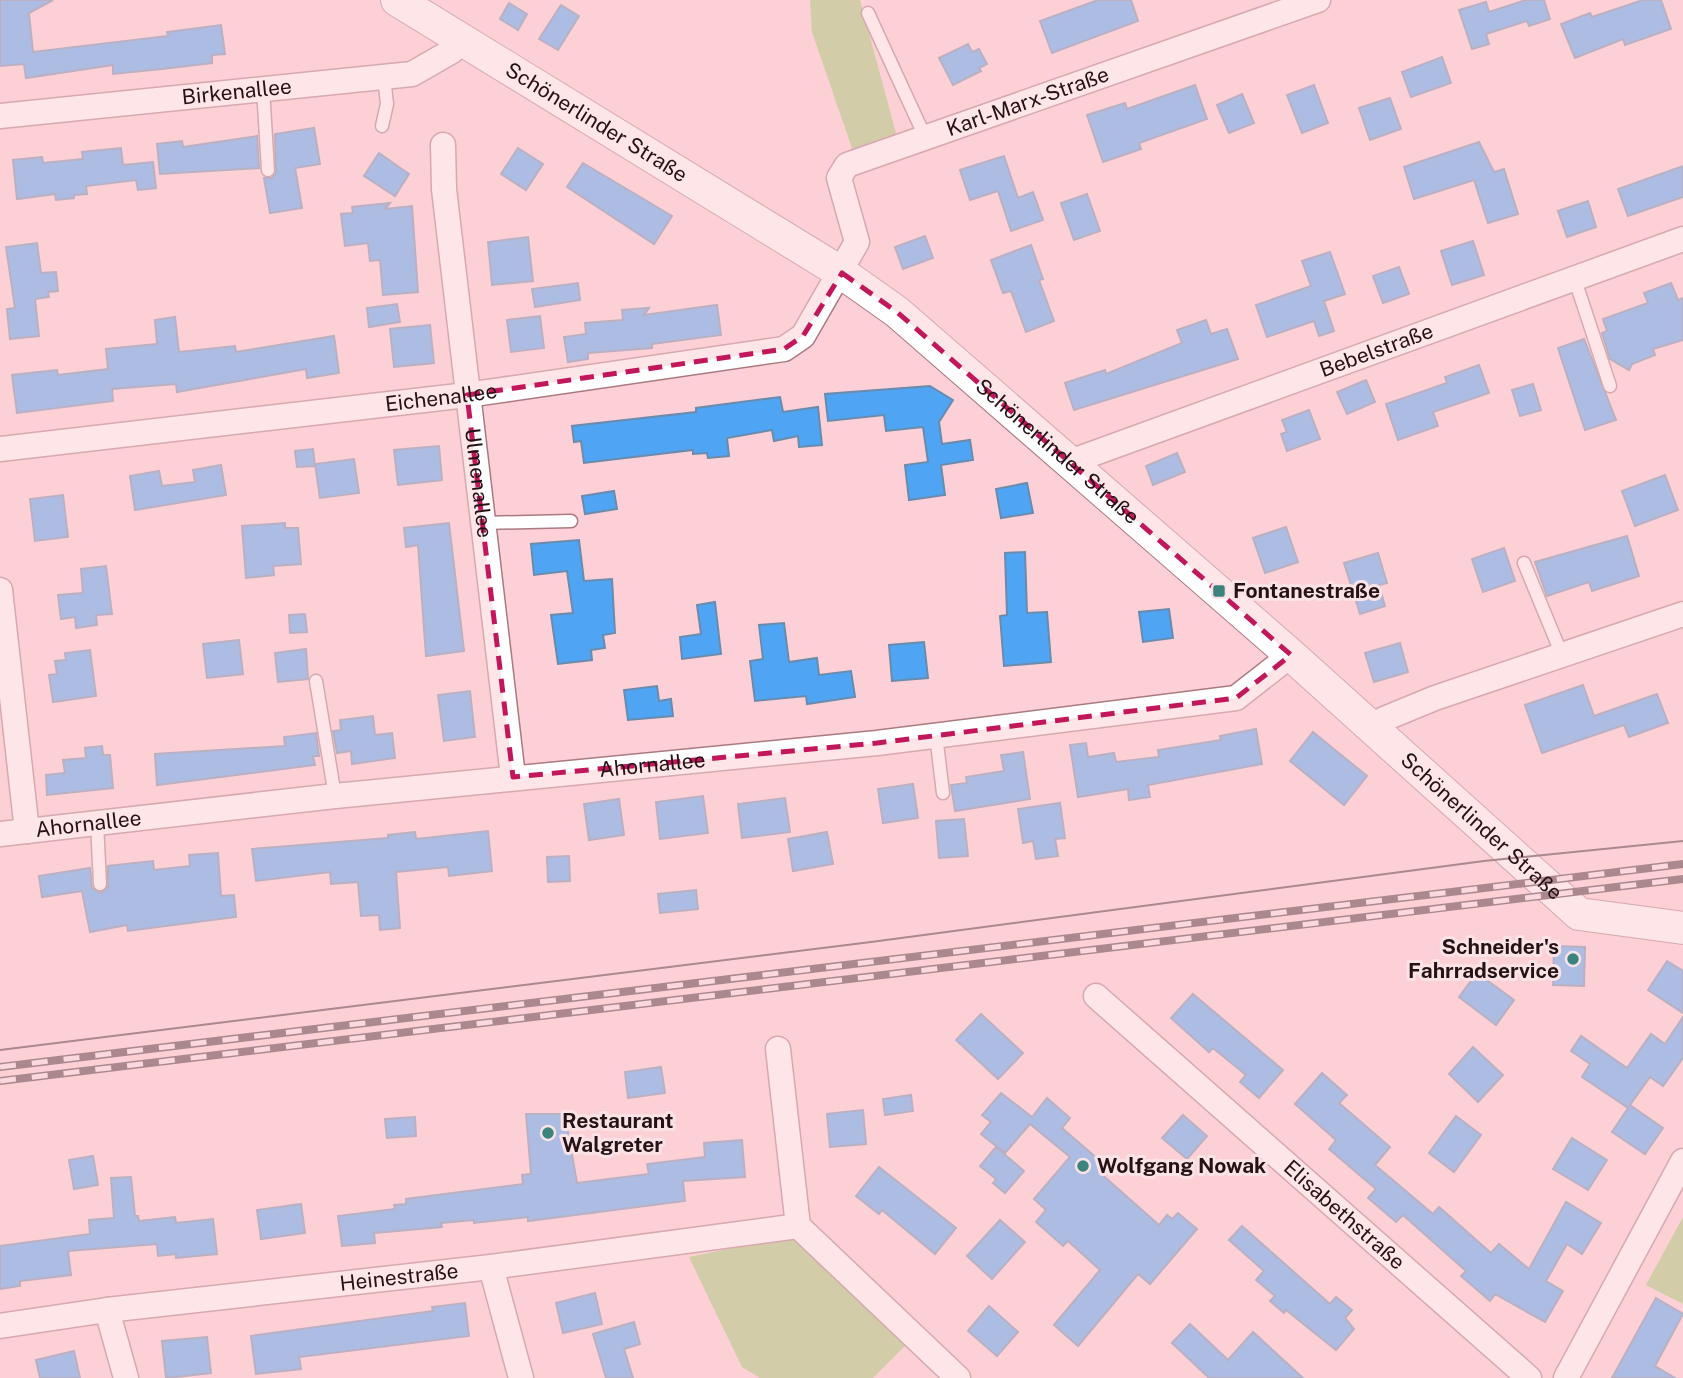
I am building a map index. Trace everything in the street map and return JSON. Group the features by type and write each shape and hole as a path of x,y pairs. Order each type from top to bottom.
{"street":[{"name":"Schönerlinder Straße","path":"397,0 842,273 897,313 1291,655 1579,914 1683,928"},
{"name":"Karl-Marx-Straße","path":"842,273 857,242 839,178 847,165 1318,0"},
{"name":"Birkenallee","path":"0,116 412,74 452,51 462,40"},
{"name":"Ulmenallee","path":"443,145 444,189 513,778"},
{"name":"Bebelstraße","path":"1070,462 1683,239"},
{"name":"Eichenallee","path":"0,449 467,395 784,349 803,336 842,273"},
{"path":"0,590 27,831"},
{"path":"1373,729 1384,719 1435,698 1683,614"},
{"name":"Ahornallee","path":"0,835 335,796 936,735 1236,698 1291,655"},
{"name":"Elisabethstraße","path":"1096,996 1529,1378"},
{"path":"778,1049 798,1226 958,1378"},
{"path":"1566,1378 1683,1161"},
{"name":"Heinestraße","path":"0,1326 107,1310 491,1267 798,1226"},
{"path":"491,1267 521,1378"},
{"path":"107,1310 126,1378"}],"lane":[{"path":"869,13 926,139"},
{"path":"382,126 387,104 384,77"},
{"path":"263,89 268,170"},
{"path":"1574,277 1610,386"},
{"path":"482,523 571,522"},
{"path":"1524,563 1562,655"},
{"path":"316,681 335,796"},
{"path":"936,735 943,793"},
{"path":"97,823 100,884"}],"highlighted area":[{"path":"842,273 897,312 1291,655 1236,698 877,743 513,777 467,395 784,349 803,336"}],"green space":[{"path":"810,0 860,0 897,137 853,151 812,32"},
{"path":"1683,1217 1683,1304 1646,1285"},
{"path":"795,1235 907,1344 873,1378 760,1378 742,1367 689,1257"}],"building":[{"path":"0,0 53,0 29,13 33,52 168,36 167,32 221,25 225,54 212,55 212,63 113,74 113,65 26,78 24,64 0,66"},
{"path":"1098,0 1131,0 1138,21 1052,53 1040,21"},
{"path":"1526,0 1544,0 1550,19 1529,26 1527,21 1486,34 1489,44 1472,49 1459,10 1486,2 1489,12"},
{"path":"1643,0 1661,0 1671,29 1625,45 1623,39 1575,58 1561,24 1590,13 1592,17"},
{"path":"509,3 527,14 518,30 500,19"},
{"path":"561,5 579,16 558,50 539,39"},
{"path":"968,44 972,52 979,49 987,64 979,68 981,71 953,85 939,58"},
{"path":"1442,57 1451,83 1411,97 1402,72"},
{"path":"1195,85 1207,119 1139,143 1141,149 1103,162 1087,115 1125,103 1127,109"},
{"path":"1314,85 1328,123 1302,133 1287,95"},
{"path":"1242,94 1254,123 1229,133 1217,105"},
{"path":"1390,98 1401,129 1370,140 1359,108"},
{"path":"314,128 320,164 295,168 302,208 270,213 264,178 272,178 276,173 275,134"},
{"path":"257,136 259,168 160,174 157,144 182,141 183,147"},
{"path":"1479,142 1494,172 1504,169 1518,214 1488,223 1474,180 1414,199 1404,167"},
{"path":"121,148 123,165 153,162 156,188 138,190 136,180 86,186 87,194 74,195 74,198 56,200 55,194 17,199 13,160 42,157 43,163 83,159 82,152"},
{"path":"518,148 543,164 526,190 501,174"},
{"path":"379,153 409,174 395,196 364,176"},
{"path":"1004,156 1018,198 1033,192 1043,220 1011,231 998,191 970,200 960,170"},
{"path":"583,163 672,216 654,244 567,187"},
{"path":"1683,166 1683,197 1628,216 1618,189"},
{"path":"1087,194 1100,231 1074,240 1061,203"},
{"path":"1588,201 1596,227 1567,237 1558,211"},
{"path":"390,203 385,209 412,206 418,292 383,295 380,260 370,261 368,243 345,246 341,214 353,213 352,207"},
{"path":"925,236 933,258 903,269 895,247"},
{"path":"528,237 533,281 492,285 488,242"},
{"path":"1473,241 1484,275 1452,285 1441,251"},
{"path":"37,243 41,273 56,272 58,291 48,292 49,297 35,299 39,336 10,339 7,309 15,308 6,247"},
{"path":"1031,245 1043,279 1039,280 1054,321 1026,332 1011,291 1003,293 991,260"},
{"path":"1330,252 1345,294 1324,301 1334,331 1319,336 1314,321 1267,337 1256,305 1311,286 1302,261"},
{"path":"1399,267 1409,294 1383,303 1373,276"},
{"path":"578,283 580,300 535,307 532,289"},
{"path":"1671,283 1678,300 1683,298 1683,340 1653,349 1655,355 1632,364 1629,370 1610,359 1602,333 1607,331 1603,319 1648,303 1644,293"},
{"path":"397,304 400,322 369,327 367,308"},
{"path":"717,305 721,335 652,344 652,348 588,353 588,359 568,362 564,337 586,334 585,323 623,320 622,310 649,308 644,315"},
{"path":"540,316 544,348 511,352 507,320"},
{"path":"175,317 179,352 235,346 236,352 334,336 339,373 307,378 306,369 177,392 176,384 112,389 113,401 17,413 12,375 57,370 58,375 108,369 106,349 157,344 155,320"},
{"path":"1206,320 1211,334 1227,329 1238,359 1074,410 1065,383 1105,370 1106,374 1182,343 1177,330"},
{"path":"430,325 434,363 394,367 390,329"},
{"path":"1584,339 1616,420 1585,430 1558,348"},
{"path":"1479,365 1489,393 1433,412 1438,426 1398,440 1386,404 1447,383 1445,377"},
{"path":"1366,380 1375,402 1347,414 1337,392"},
{"path":"1533,384 1541,410 1520,416 1512,390"},
{"path":"930,386 953,400 939,422 942,444 970,440 973,460 941,465 945,495 909,500 905,465 928,462 923,427 886,431 884,415 828,421 825,394"},
{"path":"780,397 783,412 818,407 822,445 799,447 798,436 774,441 772,430 727,438 729,456 708,458 707,453 693,454 693,450 584,463 581,441 574,442 572,426 696,412 696,408"},
{"path":"1309,410 1320,439 1287,451 1281,434 1287,432 1282,420"},
{"path":"439,446 442,480 398,485 394,450"},
{"path":"313,449 315,466 297,467 295,451"},
{"path":"1177,453 1185,472 1153,485 1146,466"},
{"path":"354,459 359,493 320,498 315,464"},
{"path":"221,465 226,495 135,510 130,476 159,471 162,486 195,482 193,470"},
{"path":"1665,475 1678,510 1635,526 1622,491"},
{"path":"1027,483 1033,513 1001,518 996,489"},
{"path":"614,491 617,509 585,514 582,496"},
{"path":"63,495 68,537 35,541 30,499"},
{"path":"285,523 285,528 298,528 301,564 273,566 274,575 246,578 242,526"},
{"path":"449,523 464,651 426,656 418,545 406,547 404,528"},
{"path":"1286,527 1298,562 1265,573 1253,538"},
{"path":"1627,536 1639,576 1592,591 1589,582 1547,596 1535,562"},
{"path":"579,540 584,581 612,579 615,633 603,635 605,648 591,650 592,660 558,664 551,615 573,613 567,571 534,575 531,544"},
{"path":"1504,548 1515,581 1483,592 1472,559"},
{"path":"1025,552 1027,613 1047,612 1051,662 1004,666 1000,616 1007,615 1005,553"},
{"path":"1378,553 1387,583 1379,585 1385,606 1360,614 1344,563"},
{"path":"106,566 112,614 96,615 97,625 76,628 75,617 61,619 58,595 83,593 81,569"},
{"path":"715,602 721,654 682,659 680,637 701,634 697,605"},
{"path":"1169,609 1173,638 1143,642 1139,612"},
{"path":"305,614 307,632 290,633 289,615"},
{"path":"784,623 789,662 817,658 819,675 851,671 855,697 807,704 806,696 755,701 750,661 763,659 759,625"},
{"path":"239,640 243,674 207,678 203,644"},
{"path":"924,642 928,678 892,681 889,645"},
{"path":"1400,643 1408,672 1374,682 1365,653"},
{"path":"306,649 308,679 278,682 275,653"},
{"path":"90,650 96,696 53,702 49,675 57,674 55,661 66,660 65,653"},
{"path":"1583,685 1594,716 1657,694 1668,723 1629,737 1624,725 1542,753 1525,705"},
{"path":"657,686 659,701 671,699 673,716 628,720 624,690"},
{"path":"470,691 475,737 444,741 438,695"},
{"path":"373,716 375,735 392,733 395,758 352,764 351,751 337,753 333,731 341,730 340,720"},
{"path":"1256,729 1262,764 1148,785 1150,797 1129,800 1128,789 1078,797 1070,745 1086,743 1088,757 1114,753 1116,762 1159,757 1158,750 1221,740 1220,736"},
{"path":"1313,732 1367,776 1344,805 1290,761"},
{"path":"316,733 319,756 313,756 315,765 157,785 155,754 285,746 284,737"},
{"path":"102,746 103,755 110,755 113,788 47,795 46,775 65,773 63,760 86,758 85,748"},
{"path":"1023,752 1030,799 955,811 951,785 967,783 966,777 1004,771 1001,755"},
{"path":"913,784 918,818 883,823 878,789"},
{"path":"703,796 708,833 660,839 656,802"},
{"path":"785,798 790,832 742,838 738,804"},
{"path":"619,799 624,835 589,840 584,804"},
{"path":"1060,803 1065,838 1055,839 1058,856 1036,859 1033,841 1023,843 1018,809"},
{"path":"964,819 968,856 939,858 936,821"},
{"path":"488,831 492,871 449,876 448,867 396,872 400,928 380,930 379,915 361,916 358,882 331,884 330,872 256,881 252,849 388,838 388,835 415,832 416,839"},
{"path":"827,832 833,864 793,871 788,839"},
{"path":"218,853 221,896 234,895 236,917 128,931 127,925 90,932 82,891 42,897 39,876 90,868 92,888 101,893 108,887 108,866 153,861 154,870 190,866 189,855"},
{"path":"569,856 570,881 548,882 547,857"},
{"path":"696,890 698,909 660,913 658,894"},
{"path":"1554,946 1585,947 1584,986 1553,985"},
{"path":"1667,961 1683,971 1683,1013 1648,990"},
{"path":"1477,973 1514,1000 1496,1025 1459,997"},
{"path":"1193,994 1283,1070 1259,1098 1240,1082 1246,1075 1213,1048 1209,1052 1171,1018"},
{"path":"981,1014 1023,1053 998,1079 956,1040"},
{"path":"1683,1017 1683,1058 1663,1086 1650,1077 1630,1105 1663,1128 1645,1154 1612,1132 1628,1108 1582,1077 1590,1064 1571,1051 1581,1036 1627,1068 1651,1034 1665,1044"},
{"path":"1473,1047 1503,1075 1478,1102 1449,1074"},
{"path":"661,1067 665,1093 628,1098 625,1072"},
{"path":"1322,1073 1347,1095 1339,1103 1390,1147 1375,1165 1433,1214 1439,1207 1491,1253 1499,1244 1529,1269 1566,1202 1601,1223 1582,1254 1567,1244 1546,1281 1563,1291 1545,1322 1495,1294 1490,1301 1461,1276 1466,1271 1403,1215 1396,1222 1368,1198 1376,1189 1329,1149 1336,1140 1295,1104"},
{"path":"1001,1093 1032,1117 1047,1098 1070,1118 1062,1128 1105,1165 1099,1172 1159,1225 1167,1215 1172,1219 1178,1213 1197,1229 1150,1284 1138,1274 1078,1346 1054,1325 1100,1270 1068,1241 1063,1246 1036,1222 1046,1210 1034,1199 1070,1157 1030,1124 1005,1153 981,1134 991,1122 982,1115"},
{"path":"911,1095 913,1111 885,1115 883,1099"},
{"path":"863,1110 866,1144 830,1147 827,1114"},
{"path":"526,1114 565,1114 577,1183 649,1174 647,1164 705,1157 704,1143 742,1140 745,1177 683,1181 685,1201 528,1221 528,1217 474,1223 474,1220 441,1223 442,1227 374,1233 375,1243 342,1246 338,1216 395,1209 394,1205 406,1204 406,1199 523,1184 522,1175 531,1174"},
{"path":"1183,1115 1207,1136 1187,1159 1162,1138"},
{"path":"1456,1116 1481,1135 1454,1172 1429,1153"},
{"path":"415,1117 416,1136 387,1138 385,1119"},
{"path":"1572,1138 1607,1160 1588,1190 1553,1169"},
{"path":"996,1147 1024,1171 1005,1193 993,1183 996,1179 980,1166"},
{"path":"93,1156 98,1185 74,1189 69,1160"},
{"path":"879,1167 956,1228 935,1254 882,1210 879,1214 856,1196"},
{"path":"131,1177 135,1216 138,1216 139,1221 175,1217 176,1223 213,1219 217,1254 176,1258 176,1254 158,1256 157,1244 68,1251 71,1275 20,1281 20,1286 0,1289 0,1246 90,1234 89,1220 114,1218 111,1178"},
{"path":"301,1204 305,1233 261,1239 257,1210"},
{"path":"1000,1220 1025,1242 992,1279 967,1256"},
{"path":"1242,1226 1330,1304 1336,1297 1352,1310 1345,1318 1354,1329 1336,1350 1286,1310 1284,1313 1270,1301 1275,1296 1256,1280 1264,1271 1229,1240"},
{"path":"595,1293 602,1324 563,1333 556,1303"},
{"path":"1656,1298 1683,1314 1655,1366 1675,1378 1612,1378"},
{"path":"465,1303 469,1336 299,1357 301,1369 256,1374 251,1336 433,1311 432,1307"},
{"path":"989,1306 1018,1332 997,1356 968,1331"},
{"path":"634,1322 640,1344 624,1349 633,1378 606,1378 593,1334"},
{"path":"1190,1324 1228,1360 1253,1332 1303,1378 1209,1378 1172,1343"},
{"path":"207,1337 211,1373 166,1378 162,1341"},
{"path":"74,1351 80,1378 40,1378 36,1360"}],"tram line":[{"path":"0,1050 871,942 1484,861 1683,841"}],"railway":[{"path":"0,1067 1683,864"},
{"path":"0,1081 1683,879"}],"place":[{"name":"Fontanestraße","path":"1219,591"},
{"name":"Schneider's Fahrradservice","path":"1573,959"},
{"name":"Restaurant Walgreter","path":"548,1133"},
{"name":"Wolfgang Nowak","path":"1083,1166"}]}
